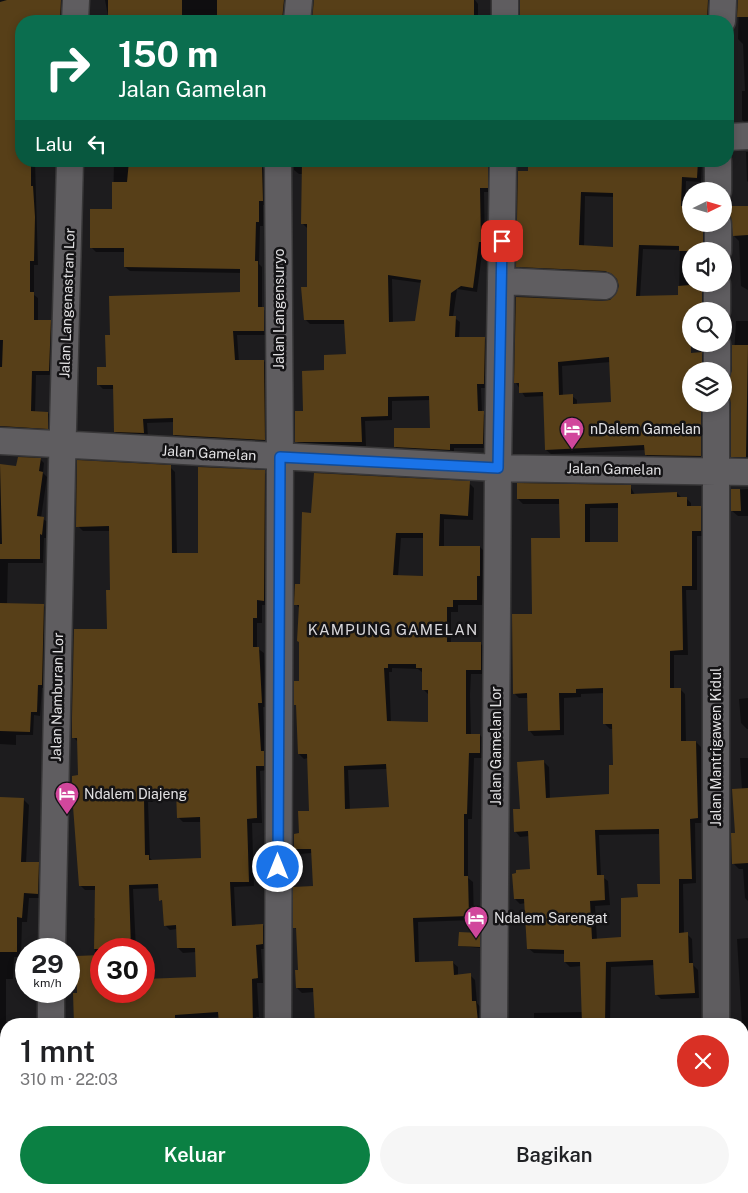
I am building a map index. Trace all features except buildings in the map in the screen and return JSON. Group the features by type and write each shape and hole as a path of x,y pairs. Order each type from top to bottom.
{"street":[{"path":"75,15 76,0"},
{"path":"298,15 299,0"},
{"path":"505,0 505,15"},
{"path":"722,15 723,0"},
{"path":"734,137 748,136"},
{"name":"Jalan Langenastran Lor","path":"63,446 70,167"},
{"name":"Jalan Langensuryo","path":"278,167 280,457 278,1018"},
{"name":"Jalan Gamelan Lor","path":"494,1018 498,468 503,167"},
{"path":"718,167 718,182"},
{"path":"501,281 604,286"},
{"name":"Jalan Mantrigawen Kidul","path":"716,412 716,1018"},
{"name":"Jalan Gamelan","path":"0,441 63,446 498,468 748,472"},
{"name":"Jalan Namburan Lor","path":"52,938 63,446"},
{"path":"51,1018 52,1003"}],"place":[{"name":"nDalem Gamelan","path":"572,450"},
{"name":"Ndalem Diajeng","path":"67,815"},
{"name":"Ndalem Sarengat","path":"476,939"}],"district":[{"name":"KAMPUNG GAMELAN","path":"393,629"}],"route":[{"path":"278,867 280,457 498,468 502,241"}]}
